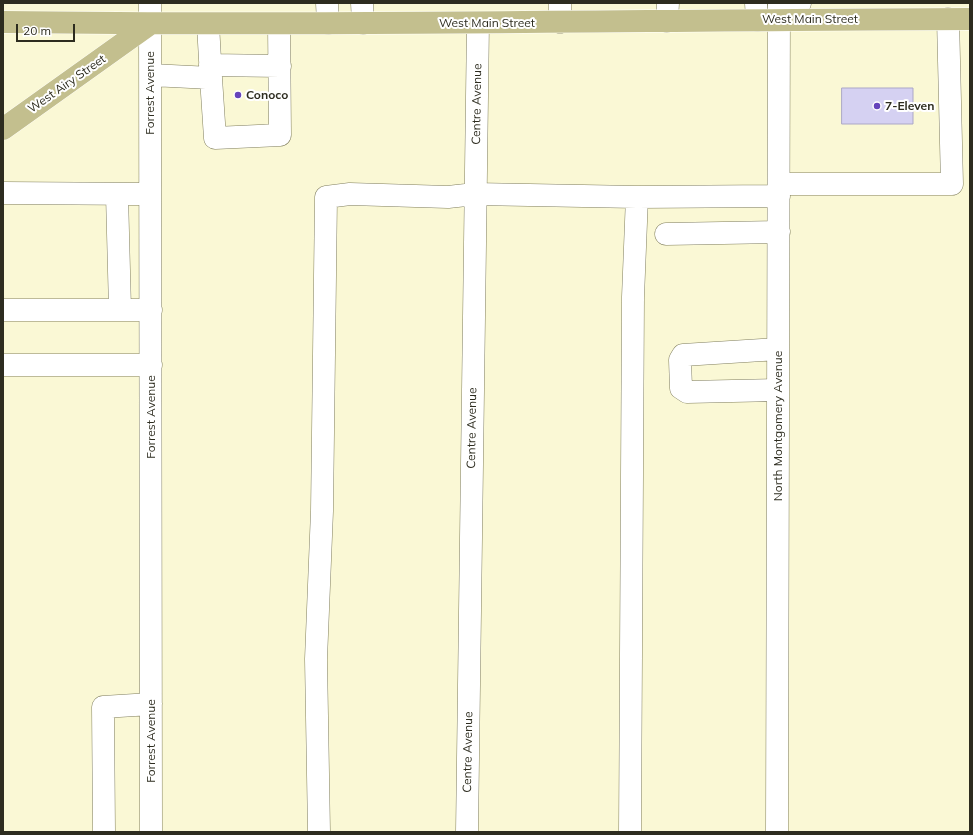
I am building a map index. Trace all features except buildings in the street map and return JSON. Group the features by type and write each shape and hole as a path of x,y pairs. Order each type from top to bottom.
{"main road":[{"name":"West Main Street","path":"3,22 150,14 208,24 279,24 327,13 362,13 478,23 560,13 757,11 970,19"},
{"name":"West Airy Street","path":"3,129 150,14"}],"street":[{"path":"779,11 800,3"},
{"name":"North Montgomery Avenue","path":"777,832 779,11"},
{"name":"Forrest Avenue","path":"150,14 151,832"},
{"path":"318,832 316,659 322,511 326,196 350,194 448,197 475,194 637,197 952,184 948,19"},
{"name":"Centre Avenue","path":"467,832 478,23"},
{"path":"208,24 215,138 280,135 279,24"},
{"path":"150,75 211,72 280,66"},
{"path":"3,193 117,195 150,194"},
{"path":"117,195 120,310"},
{"path":"630,832 633,297 637,197"},
{"path":"666,234 779,232"},
{"path":"3,310 151,310"},
{"path":"778,349 684,355 680,360 681,388 686,392 778,390"},
{"path":"3,365 150,365"},
{"path":"104,832 103,707 151,704"}],"place":[{"name":"Conoco","path":"238,95"},
{"name":"7-Eleven","path":"877,106"}]}
